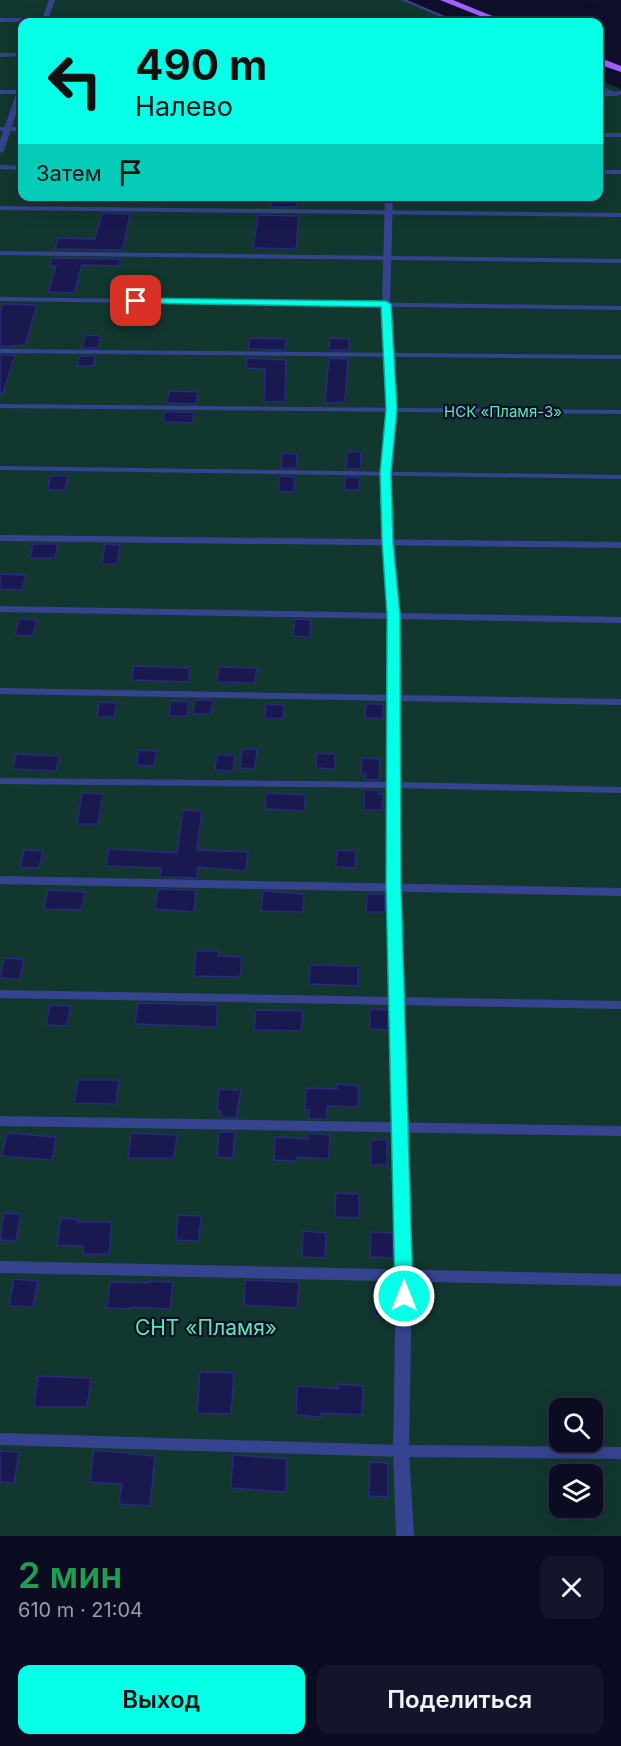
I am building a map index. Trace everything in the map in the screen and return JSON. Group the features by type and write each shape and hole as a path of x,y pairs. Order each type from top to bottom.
{"main road":[{"path":"445,0 492,18"},
{"path":"603,62 621,69"}],"street":[{"path":"45,18 52,0"},
{"path":"0,92 18,90"},
{"path":"603,95 620,95"},
{"path":"0,151 4,129 18,99"},
{"path":"389,201 386,304 392,409 385,473 387,542 394,615 393,886 404,1274 401,1451 405,1536"}],"lane":[{"path":"403,0 446,18"},
{"path":"0,20 18,20"},
{"path":"0,55 18,55"},
{"path":"603,88 620,95"},
{"path":"603,135 621,135"},
{"path":"0,167 18,168"},
{"path":"603,172 621,172"},
{"path":"0,208 621,215"},
{"path":"0,253 621,261"},
{"path":"0,299 621,308"},
{"path":"0,351 621,357"},
{"path":"0,406 621,412"},
{"path":"0,468 621,477"},
{"path":"0,538 621,545"},
{"path":"0,609 621,620"},
{"path":"0,690 621,702"},
{"path":"0,781 621,790"},
{"path":"0,880 621,892"},
{"path":"0,994 398,999 621,1005"},
{"path":"0,1121 621,1131"},
{"path":"0,1266 621,1280"},
{"path":"0,1439 401,1451 621,1453"}],"green space":[{"name":"СНТ «Пламя»","path":"0,0 403,0 446,18 18,18 18,201 603,201 603,82 621,89 621,1536 0,1536"}],"building":[{"path":"272,201 298,201 297,207 271,207"},
{"path":"102,213 130,214 123,250 55,249 58,238 95,239"},
{"path":"258,215 299,216 296,249 253,248"},
{"path":"52,258 121,259 119,266 82,265 74,293 48,292 56,266 50,266"},
{"path":"3,304 37,305 25,345 0,347 0,313"},
{"path":"85,335 101,336 98,348 82,348"},
{"path":"250,338 286,339 285,350 248,349"},
{"path":"330,338 349,339 349,350 329,350"},
{"path":"0,355 15,355 3,393 0,393"},
{"path":"80,356 96,356 93,366 77,366"},
{"path":"247,358 286,360 285,402 264,402 265,369 246,368"},
{"path":"329,358 348,359 345,402 325,403"},
{"path":"169,391 198,392 196,404 167,403"},
{"path":"165,412 194,412 193,423 163,422"},
{"path":"347,452 361,452 360,469 346,469"},
{"path":"282,453 297,454 296,468 281,468"},
{"path":"50,476 68,476 65,490 48,490"},
{"path":"280,476 295,477 294,492 278,491"},
{"path":"345,477 360,477 359,490 345,490"},
{"path":"33,544 58,544 55,558 30,558"},
{"path":"105,544 120,545 117,564 102,564"},
{"path":"0,574 26,575 22,590 0,589"},
{"path":"19,619 37,620 33,636 15,635"},
{"path":"295,619 311,620 310,637 293,636"},
{"path":"134,666 189,668 189,682 132,680"},
{"path":"219,667 257,668 255,683 217,682"},
{"path":"195,700 213,700 211,714 193,714"},
{"path":"171,701 189,702 187,716 169,716"},
{"path":"99,702 117,703 114,717 97,717"},
{"path":"266,704 284,705 283,719 265,718"},
{"path":"366,704 383,704 383,719 365,718"},
{"path":"242,749 257,749 255,769 240,768"},
{"path":"139,750 157,751 154,766 136,765"},
{"path":"317,753 335,754 335,769 316,768"},
{"path":"16,754 59,756 56,771 13,769"},
{"path":"217,755 235,755 233,771 215,770"},
{"path":"362,758 380,759 379,780 365,779 365,774 361,774"},
{"path":"364,790 379,790 379,794 383,794 382,810 364,810"},
{"path":"82,793 103,794 98,824 77,824"},
{"path":"266,793 306,795 304,811 265,809"},
{"path":"183,810 202,811 197,850 248,852 246,871 198,867 197,878 160,877 161,868 106,866 109,849 177,853"},
{"path":"24,850 43,851 39,868 20,867"},
{"path":"337,850 356,851 355,868 336,867"},
{"path":"158,889 196,890 194,912 155,909"},
{"path":"48,890 85,892 81,910 44,909"},
{"path":"263,891 304,894 303,912 261,911"},
{"path":"367,894 385,894 385,912 366,912"},
{"path":"196,951 219,951 218,956 242,957 240,977 194,976"},
{"path":"4,958 24,959 20,979 0,978"},
{"path":"310,965 358,966 358,986 309,984"},
{"path":"138,1003 218,1005 216,1027 135,1024"},
{"path":"50,1005 71,1006 67,1026 46,1025"},
{"path":"370,1009 388,1010 388,1030 370,1029"},
{"path":"256,1010 303,1011 301,1031 254,1030"},
{"path":"78,1080 119,1080 116,1104 74,1103"},
{"path":"337,1084 359,1086 358,1107 327,1106 327,1119 309,1119 309,1110 305,1110 306,1088 337,1089"},
{"path":"219,1089 241,1090 236,1118 221,1117 221,1111 217,1111"},
{"path":"219,1132 235,1132 233,1158 217,1157"},
{"path":"7,1133 56,1137 52,1160 2,1156"},
{"path":"131,1133 177,1135 174,1158 128,1158"},
{"path":"308,1133 330,1135 329,1159 297,1157 296,1161 274,1160 275,1137 308,1139"},
{"path":"371,1140 387,1140 387,1165 371,1165"},
{"path":"336,1193 359,1194 359,1218 335,1217"},
{"path":"4,1213 21,1214 16,1241 0,1240"},
{"path":"178,1215 201,1216 199,1241 176,1240"},
{"path":"61,1218 77,1219 77,1222 112,1222 109,1254 83,1254 84,1246 57,1245"},
{"path":"303,1231 326,1233 325,1258 302,1257"},
{"path":"371,1232 393,1233 393,1258 370,1257"},
{"path":"14,1279 38,1281 33,1307 9,1306"},
{"path":"245,1280 299,1282 297,1308 244,1305"},
{"path":"149,1281 173,1282 170,1309 107,1308 110,1282 149,1283"},
{"path":"375,1286 392,1287 392,1316 375,1315"},
{"path":"200,1372 234,1373 231,1414 197,1413"},
{"path":"38,1376 91,1378 87,1407 34,1407"},
{"path":"338,1384 363,1386 362,1415 321,1413 321,1417 296,1415 297,1386 338,1389"},
{"path":"94,1450 155,1456 150,1506 119,1504 122,1484 90,1482"},
{"path":"0,1451 19,1452 14,1483 0,1482"},
{"path":"233,1455 287,1459 286,1492 231,1488"},
{"path":"370,1462 388,1463 388,1497 369,1496"}],"route":[{"path":"136,301 386,304 392,409 385,473 387,542 394,615 393,886 398,999 404,1296"}],"park label":[{"name":"НСК «Пламя-3»","path":"503,412"}]}
